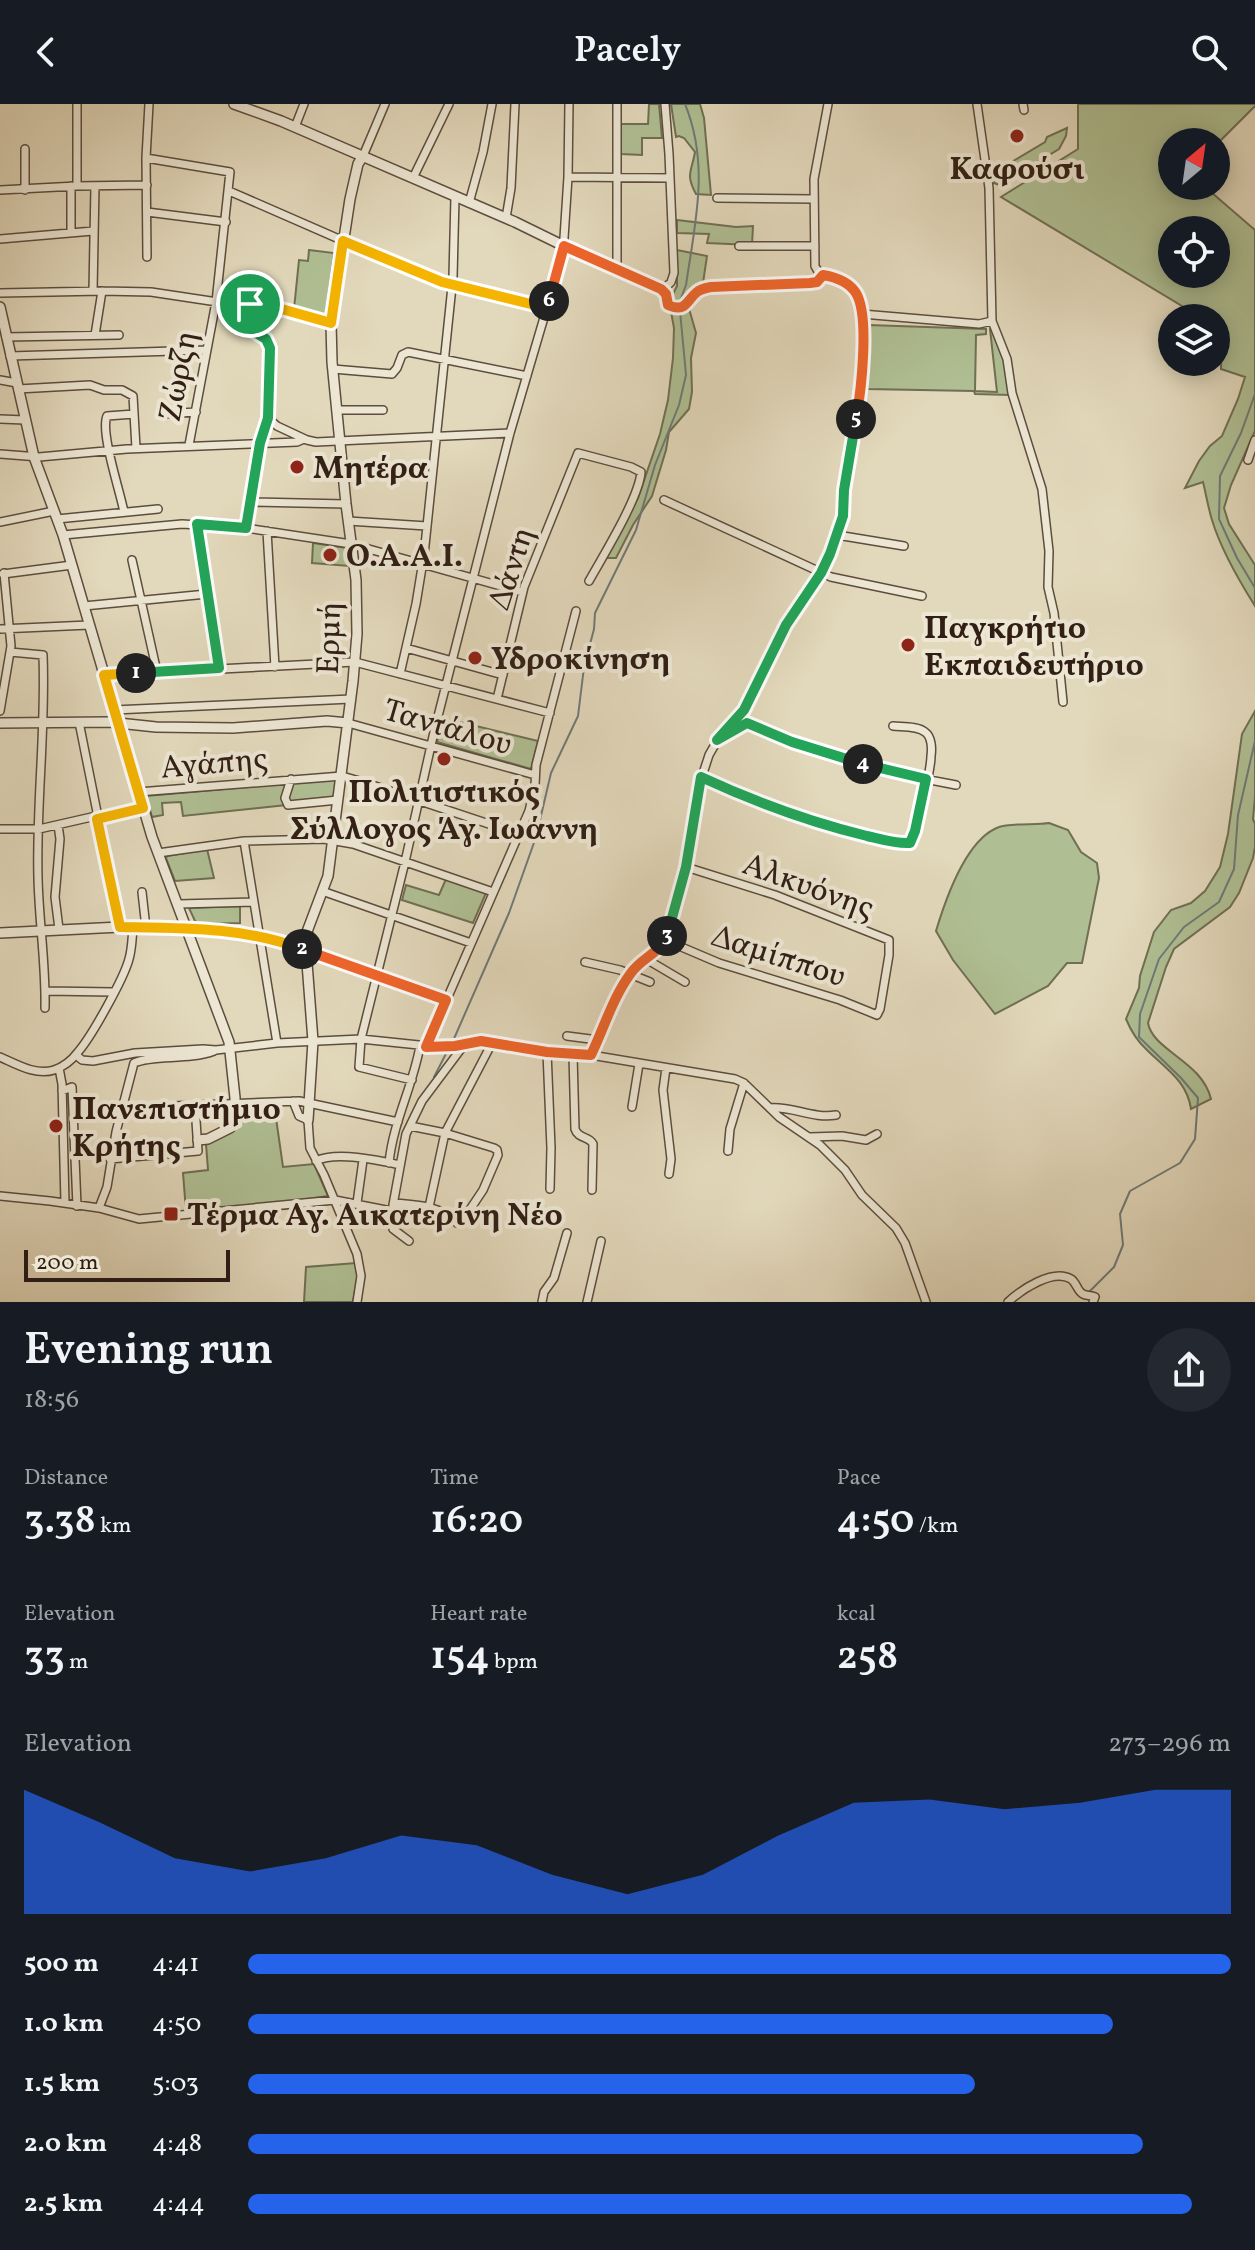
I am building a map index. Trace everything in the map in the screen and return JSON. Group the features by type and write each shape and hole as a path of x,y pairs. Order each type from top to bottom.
{"street":[{"path":"71,232 77,104"},
{"path":"147,257 149,104"},
{"path":"234,104 363,156 663,290 669,306 678,308 685,305 697,292 706,288 817,282 823,275"},
{"path":"295,127 304,104"},
{"path":"363,156 385,104"},
{"path":"443,104 441,111 444,114"},
{"path":"413,178 449,104"},
{"path":"469,203 492,104"},
{"path":"506,218 510,198 515,104"},
{"path":"412,1080 359,1067 361,1039 445,686 510,433 564,246 569,104"},
{"path":"617,104 617,270"},
{"path":"663,290 673,277 665,104"},
{"path":"591,1055 630,974 665,940 686,867 701,777 717,740 744,710 786,625 821,573 843,516 844,490 861,392 862,314 854,291 838,279 819,273 815,266 815,170 828,104"},
{"path":"977,104 989,188 992,321 1009,368 1012,393 1042,489 1049,551 1048,587 1054,613 1063,702"},
{"path":"25,149 25,190"},
{"name":"Ερμή","path":"308,1120 313,1041 305,950 307,928 328,876 355,662 357,588 346,504 331,323 343,241 358,164 363,156"},
{"name":"Ζώρζη","path":"146,158 230,172 216,302 189,445"},
{"path":"568,177 670,178"},
{"path":"0,190 147,185"},
{"path":"95,186 93,231 98,291 95,335"},
{"path":"229,191 416,273 547,308"},
{"path":"400,674 423,563 452,285 455,197"},
{"path":"717,198 813,199"},
{"path":"147,212 226,222"},
{"path":"0,239 93,231"},
{"path":"739,246 815,246"},
{"path":"0,293 151,292 278,308 331,323"},
{"path":"246,528 260,443 268,418 270,348 266,339 250,329 250,304"},
{"path":"0,307 34,457 63,535 143,808 230,1048 235,1120 232,1127 208,1139 198,1140"},
{"path":"862,314 979,324 992,321"},
{"path":"6,337 119,335"},
{"path":"10,356 207,350"},
{"path":"333,369 391,374 406,352 527,376"},
{"path":"0,380 17,386 90,385 104,390 122,390 133,396 136,448"},
{"path":"337,410 383,410"},
{"path":"161,414 196,412"},
{"path":"124,512 105,437 106,417 134,414"},
{"path":"268,418 277,426 316,442 510,433"},
{"path":"0,419 25,420"},
{"path":"0,454 34,457 136,448 297,442 304,439"},
{"path":"1248,460 1255,440"},
{"name":"Δάντη","path":"497,699 522,592 578,453 641,472 639,483 589,581"},
{"path":"664,500 821,573 922,596"},
{"path":"249,502 346,504"},
{"path":"0,522 158,509"},
{"path":"348,521 427,526"},
{"path":"63,535 197,524 246,528 351,544 522,592"},
{"path":"197,524 219,668"},
{"path":"267,531 275,667"},
{"path":"837,535 904,546"},
{"path":"132,560 157,672"},
{"path":"0,711 10,652 10,628 2,574 72,565"},
{"path":"84,606 207,594"},
{"path":"389,1163 398,1122 423,1046 531,807 539,753 576,611"},
{"path":"0,629 89,625"},
{"path":"406,648 503,675"},
{"path":"10,652 43,655 44,722 38,877 45,1008"},
{"path":"104,675 355,662 550,713"},
{"path":"114,710 351,699"},
{"path":"0,723 79,722 197,728 327,721 348,723"},
{"path":"79,722 120,927"},
{"name":"Ταντάλου","path":"348,723 535,775"},
{"path":"717,740 747,723 827,754 891,772 956,785"},
{"path":"701,777 790,814 907,844 912,840 931,755 927,734 918,729 893,726"},
{"path":"342,776 519,834"},
{"name":"Αγάπης","path":"138,792 342,776"},
{"path":"291,779 286,804 338,800"},
{"path":"0,829 39,829 143,808"},
{"path":"58,825 60,839 55,897 59,929"},
{"path":"158,853 244,841 334,840 493,892"},
{"path":"244,841 277,1043"},
{"name":"Αλκυόνης","path":"686,867 775,895 889,940 878,1013"},
{"path":"322,891 471,943"},
{"path":"142,892 146,928"},
{"path":"179,904 254,902"},
{"path":"0,933 120,927 234,932 284,942 446,1000"},
{"path":"0,1057 41,1071 59,1068 76,1055 129,959 133,928"},
{"name":"Δαμίππου","path":"665,940 719,963 878,1013"},
{"path":"646,959 685,982"},
{"path":"585,962 650,982"},
{"path":"46,991 113,992"},
{"path":"567,1036 598,1040"},
{"path":"76,1055 82,1060 93,1061 137,1057 183,1058 216,1050 277,1043 361,1039 444,1047 479,1041 547,1052 591,1055 731,1078 744,1083 770,1108 810,1137 845,1170 862,1195 890,1221 901,1235 926,1302"},
{"path":"429,1207 445,1133 492,1043"},
{"path":"409,1241 393,1229 392,1207 406,1134 422,1101 464,1045"},
{"path":"547,1052 550,1189"},
{"path":"573,1055 575,1129 593,1144 592,1190"},
{"path":"97,1208 107,1187 110,1159 137,1057"},
{"path":"632,1107 639,1064"},
{"path":"59,1068 65,1203"},
{"path":"666,1068 663,1090 671,1159 669,1174"},
{"path":"728,1151 730,1129 744,1083"},
{"path":"62,1091 72,1087 77,1206"},
{"path":"123,1108 293,1101 398,1122"},
{"path":"293,1101 299,1116 308,1120 308,1141 349,1233 360,1267 361,1284 357,1302"},
{"path":"110,1159 198,1151 195,1106"},
{"path":"770,1108 819,1116 836,1115"},
{"path":"0,1196 97,1208 143,1219 335,1200 392,1207 429,1207 447,1213 458,1224 463,1222 483,1190 498,1155 496,1149 410,1126"},
{"path":"810,1137 842,1136 866,1140 877,1134"},
{"path":"316,1161 334,1157 400,1165"},
{"path":"357,1203 363,1160"},
{"path":"542,1302 544,1292 554,1278 567,1233"},
{"path":"587,1302 601,1241"},
{"path":"1008,1302 1032,1284 1059,1277 1072,1280 1089,1297"}],"green space":[{"path":"649,104 659,104 662,138 642,138 642,155 621,154 621,124 648,124"},
{"path":"671,104 700,104 711,195 696,194 690,173 695,152 684,138 676,137"},
{"path":"1078,104 1255,104 1230,131 1230,128 1158,128 1158,200 1220,200 1255,230 1255,431 1224,508 1229,524 1255,565 1255,606 1220,542 1203,482 1185,488 1199,461 1222,436 1245,377 1230,372 1230,304 1179,304 1001,197 1078,149"},
{"path":"1067,128 1059,149 999,185 994,183 995,172 1045,142 1047,137"},
{"path":"677,220 753,226 752,245 707,243 709,234 677,233"},
{"path":"309,250 334,253 325,318 294,309 299,260 308,261"},
{"path":"677,250 707,256 703,283 679,306 669,302 677,286"},
{"path":"688,305 696,333 691,358 689,409 669,432 652,496 616,558 603,558 638,498 660,434 673,358 671,312 681,311"},
{"path":"868,325 986,329 986,334 976,335 975,391 997,392 992,327 1008,369 1010,395 975,394 974,391 867,389"},
{"name":"Ο.Α.Α.Ι.","path":"313,543 347,548 349,566 312,563"},
{"path":"1255,711 1253,858 1230,907 1174,949 1148,1023 1159,1041 1198,1075 1206,1086 1211,1099 1191,1109 1180,1083 1140,1043 1126,1019 1139,988 1154,932 1171,910 1191,903 1205,891 1220,867 1228,834 1242,734"},
{"path":"443,718 538,741 531,769 437,742"},
{"path":"336,779 333,800 183,816 181,802 162,803 163,815 152,817 146,796"},
{"path":"1049,823 1068,830 1081,852 1097,863 1099,878 1082,963 1067,963 1048,986 995,1014 953,960 936,931 958,872 976,844 999,827"},
{"path":"207,849 214,878 175,881 167,856"},
{"path":"446,879 486,893 473,923 402,900 406,885 439,895"},
{"path":"240,906 240,923 199,924 189,908"},
{"path":"276,1118 283,1167 314,1164 328,1196 186,1211 183,1173 208,1170 206,1144 239,1127 239,1121"},
{"path":"356,1263 358,1274 353,1302 304,1302 306,1267"}],"waterway":[{"path":"680,301 686,285 699,172 693,127 685,104"},
{"path":"453,1041 509,913 536,837 551,773 578,716 595,613 636,530 655,465 679,405 686,375 680,311"},
{"path":"1255,394 1241,433 1220,476 1219,519 1255,588"},
{"path":"1088,1293 1114,1267 1123,1245 1120,1214 1130,1191 1180,1163 1195,1139 1198,1098 1139,1037 1140,1014 1159,959 1184,927 1219,902 1234,869 1238,815 1255,741"},
{"path":"434,1077 450,1046"}],"place":[{"name":"Καφούσι","path":"1017,136"},
{"name":"Μητέρα","path":"297,467"},
{"name":"Ο.Α.Α.Ι.","path":"330,555"},
{"name":"Παγκρήτιο Εκπαιδευτήριο","path":"908,645"},
{"name":"Υδροκίνηση","path":"475,658"},
{"name":"Πολιτιστικός Σύλλογος Άγ. Ιωάννη","path":"444,759"},
{"name":"Πανεπιστήμιο Κρήτης","path":"56,1126"},
{"name":"Τέρμα Αγ. Αικατερίνη Νέο","path":"171,1214"}],"route":[{"path":"343,241 442,282 547,308 564,246 661,289 666,294 668,305 674,308 680,308 697,292 711,287 817,282 823,275 834,277 851,287 862,314 862,375 844,490 843,516 821,573 786,625 744,710 717,740 747,723 827,754 926,779 911,842 894,842 814,822 701,777 686,867 666,938 656,952 638,964 630,974 591,1055 547,1052 481,1041 426,1047 446,1000 273,939 234,932 120,927 97,819 143,808 104,675 219,668 197,524 246,528 260,443 268,418 270,348 266,339 250,329 250,304 278,308 331,323 343,241"}]}
